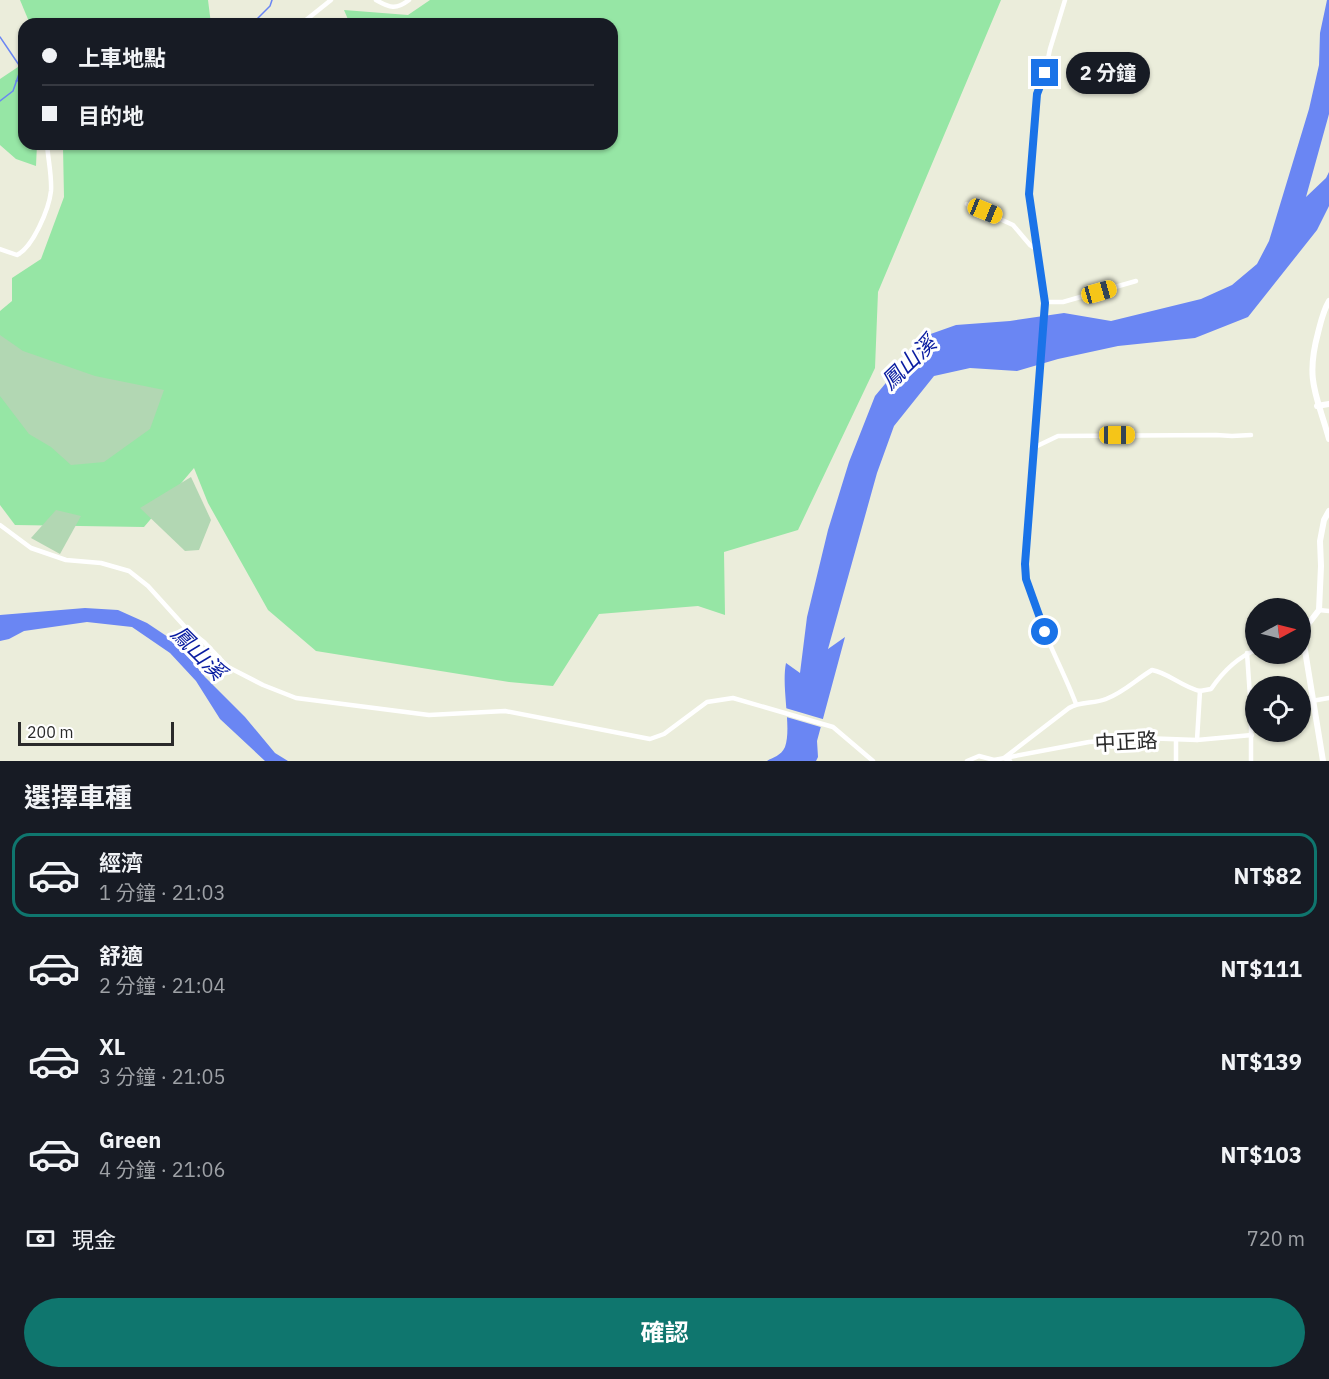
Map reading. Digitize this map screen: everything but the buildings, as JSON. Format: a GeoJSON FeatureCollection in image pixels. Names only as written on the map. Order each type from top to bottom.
{"type":"FeatureCollection","features":[{"type":"Feature","properties":{"kind":"street"},"geometry":{"type":"LineString","coordinates":[[308,18],[331,0]]}},
{"type":"Feature","properties":{"kind":"street"},"geometry":{"type":"LineString","coordinates":[[376,0],[392,7],[400,7],[410,0]]}},
{"type":"Feature","properties":{"kind":"street"},"geometry":{"type":"LineString","coordinates":[[1065,0],[1037,94],[1029,194],[1045,303],[1025,564],[1026,579],[1045,632],[1076,704]]}},
{"type":"Feature","properties":{"kind":"street"},"geometry":{"type":"LineString","coordinates":[[0,249],[17,255],[30,244],[35,236],[50,194],[47,150]]}},
{"type":"Feature","properties":{"kind":"street"},"geometry":{"type":"LineString","coordinates":[[967,204],[1013,225],[1030,245],[1038,249]]}},
{"type":"Feature","properties":{"kind":"street"},"geometry":{"type":"LineString","coordinates":[[1045,303],[1063,302],[1136,281]]}},
{"type":"Feature","properties":{"kind":"street"},"geometry":{"type":"LineString","coordinates":[[1329,301],[1324,311],[1312,359],[1311,376],[1317,406],[1329,439]]}},
{"type":"Feature","properties":{"kind":"street"},"geometry":{"type":"LineString","coordinates":[[1317,406],[1329,404]]}},
{"type":"Feature","properties":{"kind":"street"},"geometry":{"type":"LineString","coordinates":[[1035,447],[1058,436],[1251,435]]}},
{"type":"Feature","properties":{"kind":"street"},"geometry":{"type":"LineString","coordinates":[[1311,620],[1319,610],[1322,566],[1320,541],[1324,520],[1329,511]]}},
{"type":"Feature","properties":{"kind":"street"},"geometry":{"type":"LineString","coordinates":[[0,525],[31,548],[66,560],[101,563],[129,571],[148,586],[186,628],[228,667],[263,686],[296,698],[429,714],[505,711],[645,739],[664,734],[708,702],[733,698],[833,727],[873,761]]}},
{"type":"Feature","properties":{"kind":"street"},"geometry":{"type":"LineString","coordinates":[[1319,610],[1329,610]]}},
{"type":"Feature","properties":{"kind":"street"},"geometry":{"type":"LineString","coordinates":[[1010,761],[1004,758],[1076,704],[1088,704],[1109,698],[1152,670],[1159,671],[1191,689],[1200,691],[1212,689],[1217,681],[1245,655]]}},
{"type":"Feature","properties":{"kind":"street"},"geometry":{"type":"LineString","coordinates":[[1306,664],[1323,761]]}},
{"type":"Feature","properties":{"kind":"street"},"geometry":{"type":"LineString","coordinates":[[1197,740],[1200,691]]}},
{"type":"Feature","properties":{"kind":"street"},"geometry":{"type":"LineString","coordinates":[[1312,701],[1329,698]]}},
{"type":"Feature","properties":{"kind":"street","name":"中正路"},"geometry":{"type":"LineString","coordinates":[[967,761],[979,756],[994,760],[1089,742],[1142,738],[1197,740],[1245,736]]}},
{"type":"Feature","properties":{"kind":"street"},"geometry":{"type":"LineString","coordinates":[[1176,740],[1176,761]]}},
{"type":"Feature","properties":{"kind":"street"},"geometry":{"type":"LineString","coordinates":[[1251,761],[1252,742]]}},
{"type":"Feature","properties":{"kind":"green space"},"geometry":{"type":"Polygon","coordinates":[[[20,0],[208,0],[210,18],[28,18],[20,0]]]}},
{"type":"Feature","properties":{"kind":"green space"},"geometry":{"type":"Polygon","coordinates":[[[430,0],[1001,0],[878,292],[875,368],[798,530],[724,552],[725,615],[698,606],[599,614],[553,686],[509,682],[316,651],[268,610],[208,503],[194,468],[144,527],[15,525],[0,505],[0,311],[12,301],[12,278],[41,259],[64,197],[63,150],[618,150],[618,18],[347,18],[344,10],[408,15],[430,0]]]}},
{"type":"Feature","properties":{"kind":"green space"},"geometry":{"type":"Polygon","coordinates":[[[18,67],[18,150],[37,150],[36,166],[16,159],[0,145],[0,79],[18,67]]]}},
{"type":"Feature","properties":{"kind":"green space"},"geometry":{"type":"Polygon","coordinates":[[[0,335],[23,351],[95,376],[164,390],[150,429],[104,462],[71,465],[51,447],[29,434],[0,396],[0,335]]]}},
{"type":"Feature","properties":{"kind":"green space"},"geometry":{"type":"Polygon","coordinates":[[[191,477],[211,520],[199,550],[185,551],[140,508],[191,477]]]}},
{"type":"Feature","properties":{"kind":"green space"},"geometry":{"type":"Polygon","coordinates":[[[56,510],[81,516],[60,554],[31,538],[56,510]]]}},
{"type":"Feature","properties":{"kind":"water","name":"鳳山溪"},"geometry":{"type":"Polygon","coordinates":[[[1327,0],[1329,0],[1329,114],[1306,197],[1326,178],[1329,172],[1329,206],[1317,230],[1248,317],[1195,338],[1118,346],[1017,371],[970,368],[934,376],[894,426],[877,473],[828,649],[845,637],[817,741],[818,757],[816,761],[767,761],[779,754],[785,747],[787,739],[786,663],[800,673],[807,617],[828,530],[849,462],[875,396],[925,336],[956,325],[1010,321],[1064,313],[1111,321],[1201,299],[1232,285],[1257,264],[1269,241],[1309,109],[1319,65],[1320,33],[1327,0]]]}},
{"type":"Feature","properties":{"kind":"water","name":"鳳山溪"},"geometry":{"type":"Polygon","coordinates":[[[85,608],[118,610],[147,623],[177,643],[275,753],[288,761],[265,761],[220,719],[196,681],[170,653],[132,627],[87,622],[24,631],[0,641],[0,615],[85,608]]]}},
{"type":"Feature","properties":{"kind":"pier"},"geometry":{"type":"Polygon","coordinates":[[[782,707],[826,720],[824,728],[783,716],[782,707]]]}},
{"type":"Feature","properties":{"kind":"waterway"},"geometry":{"type":"LineString","coordinates":[[258,18],[270,6],[272,0]]}},
{"type":"Feature","properties":{"kind":"waterway"},"geometry":{"type":"LineString","coordinates":[[0,37],[18,64]]}},
{"type":"Feature","properties":{"kind":"waterway"},"geometry":{"type":"LineString","coordinates":[[0,101],[13,91],[18,77]]}},
{"type":"Feature","properties":{"kind":"route"},"geometry":{"type":"LineString","coordinates":[[1045,73],[1037,94],[1029,194],[1045,303],[1025,564],[1026,579],[1045,632]]}}]}
